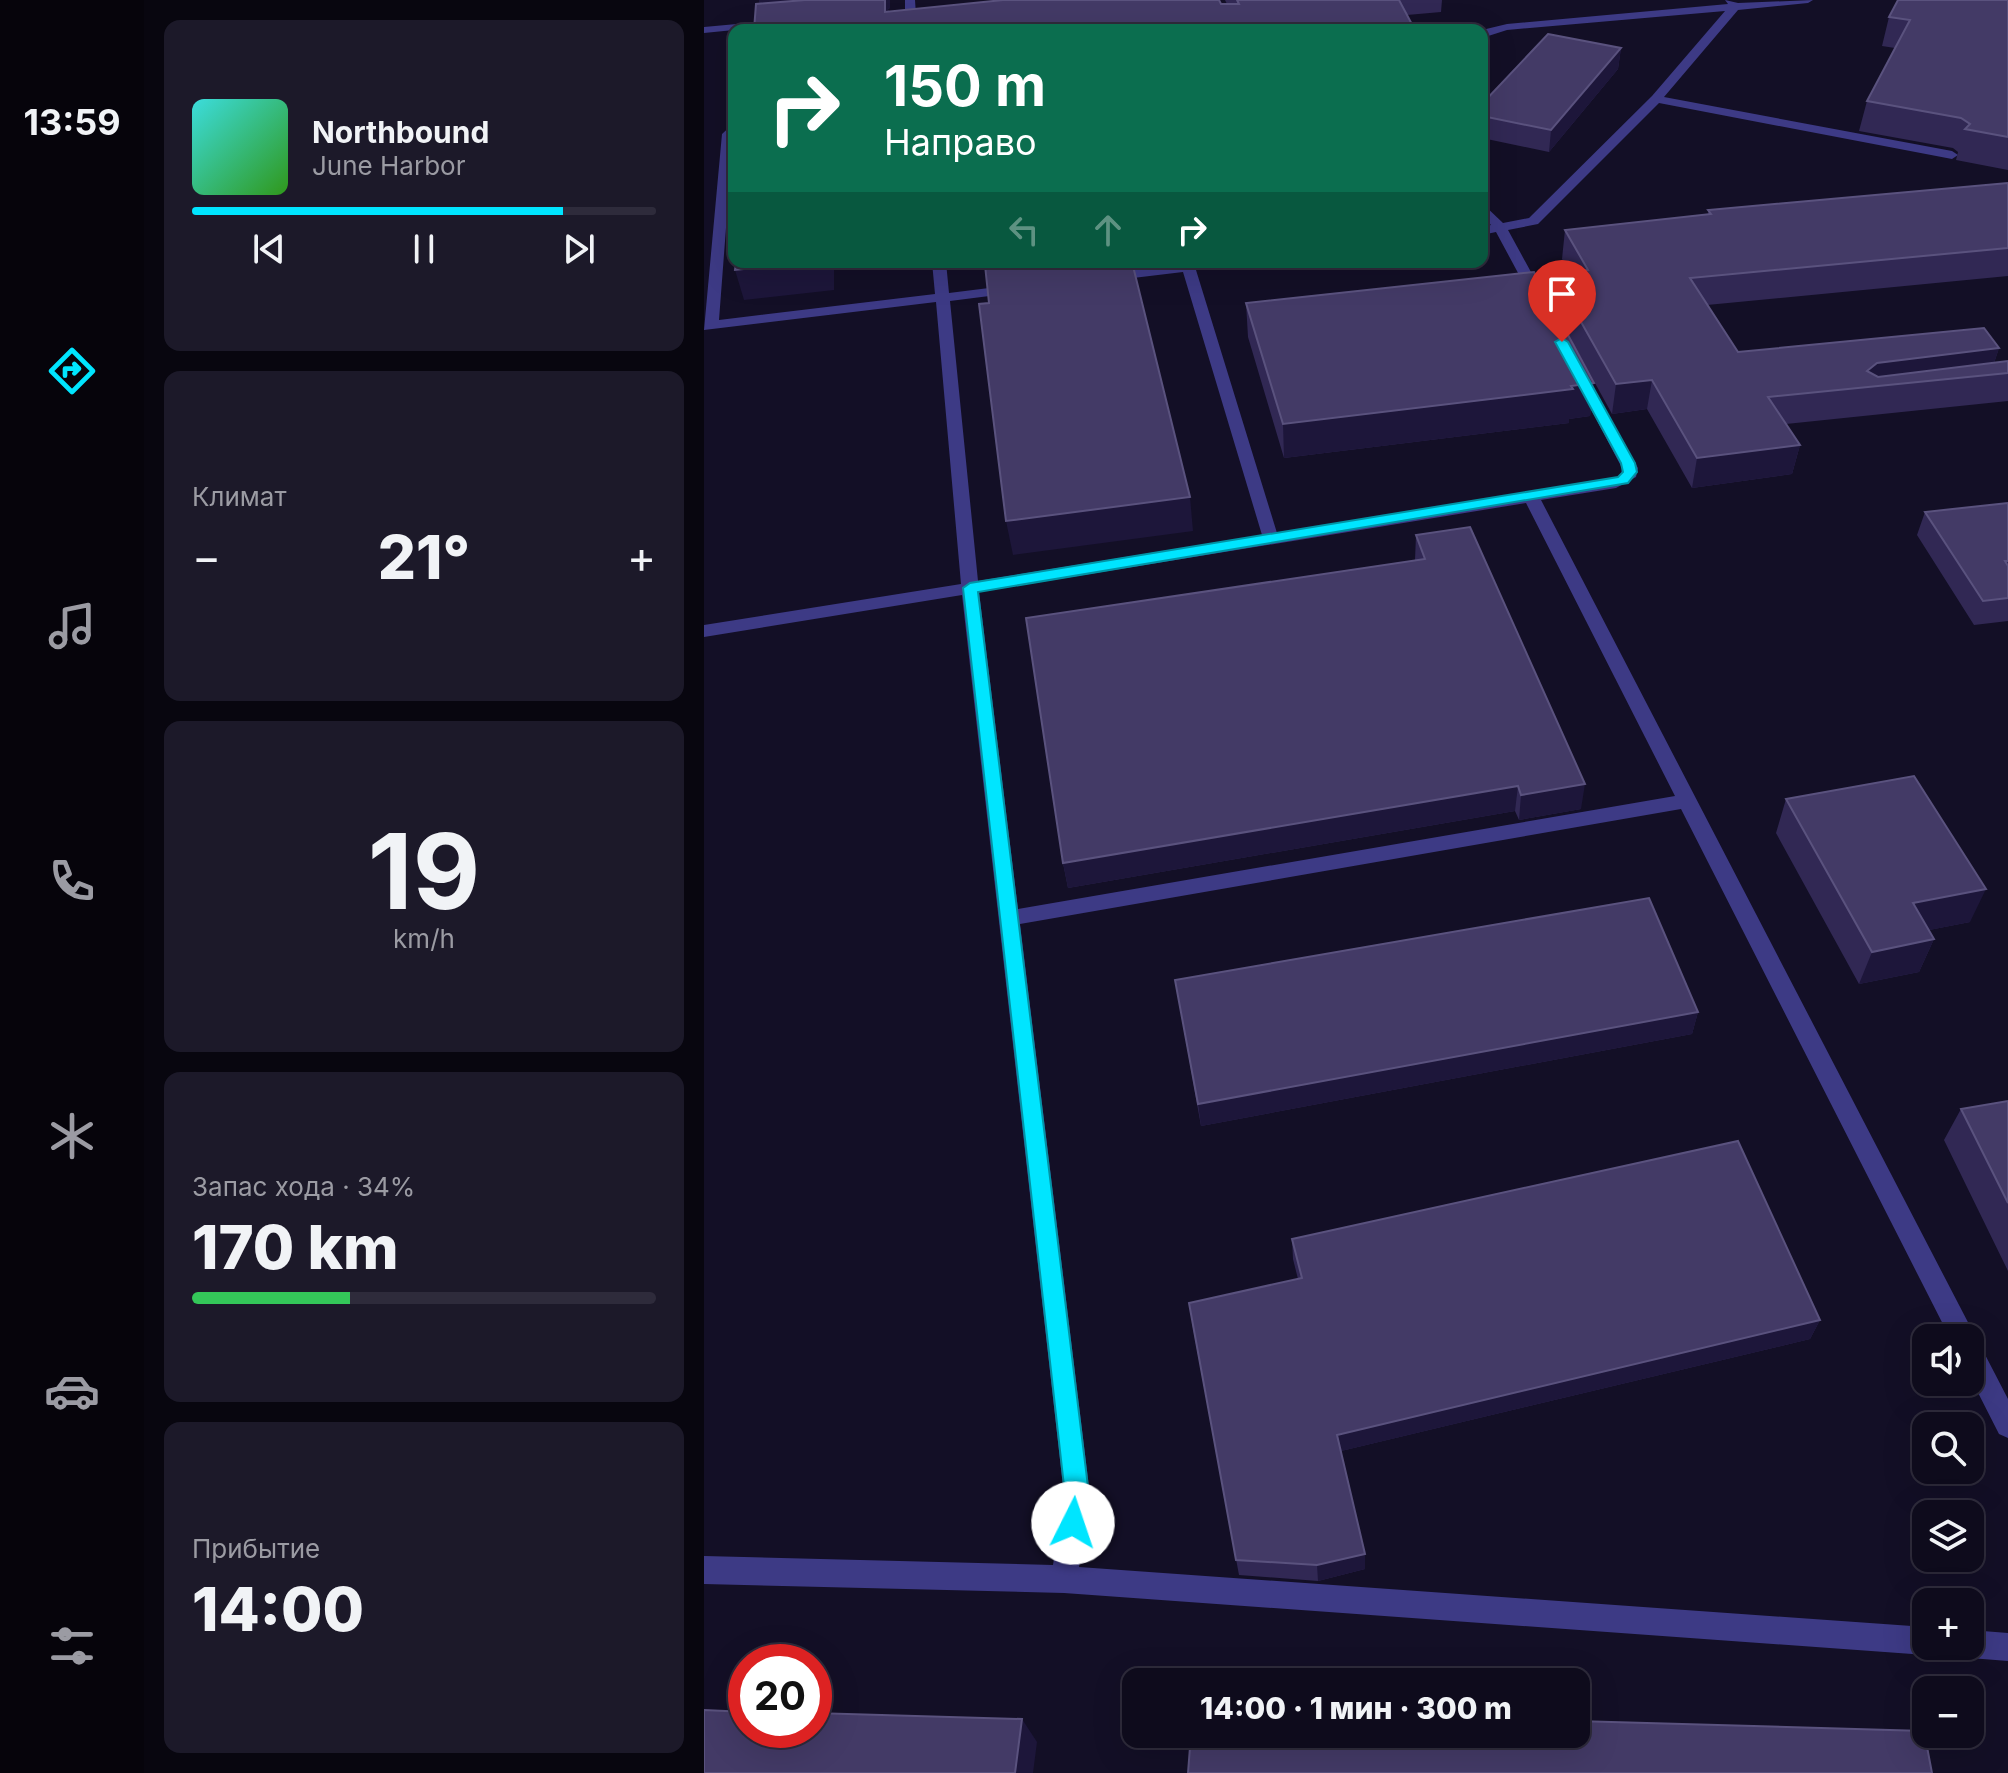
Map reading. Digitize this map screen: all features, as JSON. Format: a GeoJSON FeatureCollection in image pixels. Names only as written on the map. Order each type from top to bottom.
{"type":"FeatureCollection","features":[{"type":"Feature","properties":{"kind":"lane"},"geometry":{"type":"LineString","coordinates":[[910,0],[910,24]]}},
{"type":"Feature","properties":{"kind":"lane"},"geometry":{"type":"LineString","coordinates":[[1488,31],[1732,3],[1808,0]]}},
{"type":"Feature","properties":{"kind":"lane"},"geometry":{"type":"LineString","coordinates":[[1488,230],[1533,221],[1656,99],[1732,3]]}},
{"type":"Feature","properties":{"kind":"lane"},"geometry":{"type":"LineString","coordinates":[[893,14],[908,13]]}},
{"type":"Feature","properties":{"kind":"lane"},"geometry":{"type":"LineString","coordinates":[[774,24],[798,22]]}},
{"type":"Feature","properties":{"kind":"lane"},"geometry":{"type":"LineString","coordinates":[[704,30],[728,28]]}},
{"type":"Feature","properties":{"kind":"lane"},"geometry":{"type":"LineString","coordinates":[[1656,99],[1952,155]]}},
{"type":"Feature","properties":{"kind":"lane"},"geometry":{"type":"LineString","coordinates":[[728,134],[708,325],[1034,286]]}},
{"type":"Feature","properties":{"kind":"lane"},"geometry":{"type":"LineString","coordinates":[[1488,214],[1501,229],[1547,313]]}},
{"type":"Feature","properties":{"kind":"lane"},"geometry":{"type":"LineString","coordinates":[[940,268],[970,588],[1077,1495],[1064,1579]]}},
{"type":"Feature","properties":{"kind":"lane"},"geometry":{"type":"LineString","coordinates":[[1096,278],[1180,268]]}},
{"type":"Feature","properties":{"kind":"lane"},"geometry":{"type":"LineString","coordinates":[[1188,268],[1271,539]]}},
{"type":"Feature","properties":{"kind":"lane"},"geometry":{"type":"LineString","coordinates":[[704,631],[1616,483],[1630,472],[1628,463],[1569,356]]}},
{"type":"Feature","properties":{"kind":"lane"},"geometry":{"type":"LineString","coordinates":[[1531,497],[1956,1324]]}},
{"type":"Feature","properties":{"kind":"lane"},"geometry":{"type":"LineString","coordinates":[[1009,918],[1687,801]]}},
{"type":"Feature","properties":{"kind":"lane"},"geometry":{"type":"LineString","coordinates":[[1984,1378],[2008,1425]]}},
{"type":"Feature","properties":{"kind":"lane"},"geometry":{"type":"LineString","coordinates":[[704,1570],[1064,1579],[1912,1640]]}},
{"type":"Feature","properties":{"kind":"lane"},"geometry":{"type":"LineString","coordinates":[[1984,1645],[2008,1647]]}},
{"type":"Feature","properties":{"kind":"building"},"geometry":{"type":"Polygon","coordinates":[[[805,0],[885,0],[885,12],[1003,0],[1219,0],[1221,4],[1239,4],[1237,0],[1399,0],[1412,24],[754,24],[756,4],[805,0]]]}},
{"type":"Feature","properties":{"kind":"building"},"geometry":{"type":"Polygon","coordinates":[[[1898,0],[2008,0],[2008,137],[1965,129],[1970,124],[1961,118],[1867,101],[1910,20],[1889,17],[1898,0]]]}},
{"type":"Feature","properties":{"kind":"building"},"geometry":{"type":"Polygon","coordinates":[[[1548,34],[1621,48],[1551,130],[1488,117],[1488,98],[1548,34]]]}},
{"type":"Feature","properties":{"kind":"building"},"geometry":{"type":"Polygon","coordinates":[[[2008,183],[2008,248],[1690,278],[1738,352],[1984,328],[1999,348],[1877,363],[1867,371],[1878,377],[2008,361],[2008,373],[1768,397],[1800,445],[1697,458],[1652,380],[1616,384],[1554,274],[1588,270],[1565,230],[1711,214],[1708,210],[2008,183]]]}},
{"type":"Feature","properties":{"kind":"building"},"geometry":{"type":"Polygon","coordinates":[[[985,268],[1133,268],[1190,497],[1006,521],[979,304],[989,303],[985,268]]]}},
{"type":"Feature","properties":{"kind":"building"},"geometry":{"type":"Polygon","coordinates":[[[1534,272],[1594,383],[1571,386],[1573,389],[1283,424],[1246,303],[1534,272]]]}},
{"type":"Feature","properties":{"kind":"building"},"geometry":{"type":"Polygon","coordinates":[[[2008,503],[2008,561],[2005,561],[2008,566],[2008,598],[1983,601],[1925,512],[2008,503]]]}},
{"type":"Feature","properties":{"kind":"building"},"geometry":{"type":"Polygon","coordinates":[[[1470,527],[1585,784],[1521,795],[1518,786],[1063,863],[1026,618],[1425,559],[1416,535],[1470,527]]]}},
{"type":"Feature","properties":{"kind":"building"},"geometry":{"type":"Polygon","coordinates":[[[1914,776],[1986,889],[1913,903],[1934,939],[1872,952],[1786,799],[1914,776]]]}},
{"type":"Feature","properties":{"kind":"building"},"geometry":{"type":"Polygon","coordinates":[[[1649,898],[1698,1012],[1198,1104],[1175,980],[1649,898]]]}},
{"type":"Feature","properties":{"kind":"building"},"geometry":{"type":"Polygon","coordinates":[[[2008,1101],[2008,1203],[1961,1109],[2008,1101]]]}},
{"type":"Feature","properties":{"kind":"building"},"geometry":{"type":"Polygon","coordinates":[[[1738,1141],[1820,1320],[1337,1435],[1365,1554],[1317,1565],[1236,1560],[1189,1303],[1302,1278],[1292,1239],[1738,1141]]]}},
{"type":"Feature","properties":{"kind":"building"},"geometry":{"type":"Polygon","coordinates":[[[704,1710],[728,1711],[728,1748],[832,1748],[832,1714],[1022,1719],[1015,1773],[704,1773],[704,1710]]]}},
{"type":"Feature","properties":{"kind":"building"},"geometry":{"type":"Polygon","coordinates":[[[1590,1721],[1912,1731],[1912,1748],[1927,1748],[1932,1773],[1188,1773],[1190,1748],[1590,1748],[1590,1721]]]}},
{"type":"Feature","properties":{"kind":"route"},"geometry":{"type":"LineString","coordinates":[[1073,1523],[1077,1495],[970,588],[1616,483],[1628,477],[1630,468],[1562,342]]}}]}
